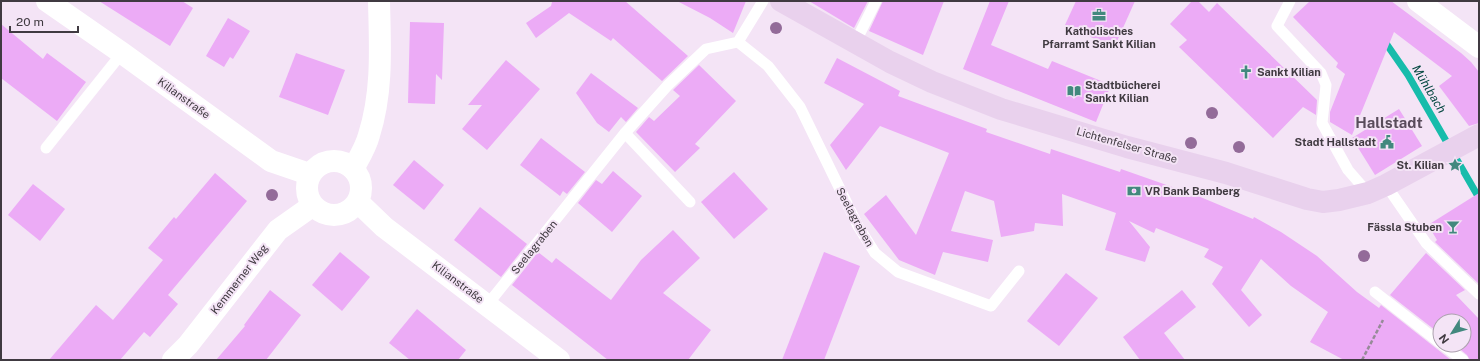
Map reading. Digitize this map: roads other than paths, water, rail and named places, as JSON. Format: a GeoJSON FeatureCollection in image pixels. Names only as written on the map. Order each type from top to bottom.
{"type":"FeatureCollection","features":[{"type":"Feature","properties":{"kind":"street","name":"Kilianstraße"},"geometry":{"type":"LineString","coordinates":[[47,1],[122,53],[271,161],[310,174]]}},
{"type":"Feature","properties":{"kind":"street"},"geometry":{"type":"LineString","coordinates":[[353,169],[369,136],[377,106],[380,76],[379,1]]}},
{"type":"Feature","properties":{"kind":"street","name":"Lichtenfelser Straße"},"geometry":{"type":"LineString","coordinates":[[781,1],[856,43],[932,82],[1001,109],[1127,147],[1226,173],[1299,197],[1323,202],[1339,200],[1377,189],[1471,140]]}},
{"type":"Feature","properties":{"kind":"street"},"geometry":{"type":"LineString","coordinates":[[1418,1],[1479,47]]}},
{"type":"Feature","properties":{"kind":"street"},"geometry":{"type":"LineString","coordinates":[[330,161],[346,164],[353,169],[361,184],[361,193],[358,202],[345,214],[336,216],[327,215],[312,206],[306,190],[310,174],[322,163],[330,161]]}},
{"type":"Feature","properties":{"kind":"street","name":"Kilianstraße"},"geometry":{"type":"LineString","coordinates":[[358,202],[384,227],[488,304],[559,360]]}},
{"type":"Feature","properties":{"kind":"street","name":"Kemmerner Weg"},"geometry":{"type":"LineString","coordinates":[[173,360],[188,345],[278,230],[312,206]]}},
{"type":"Feature","properties":{"kind":"lane"},"geometry":{"type":"LineString","coordinates":[[738,42],[763,1]]}},
{"type":"Feature","properties":{"kind":"lane"},"geometry":{"type":"LineString","coordinates":[[856,43],[876,1]]}},
{"type":"Feature","properties":{"kind":"lane"},"geometry":{"type":"LineString","coordinates":[[1290,1],[1277,26],[1321,73],[1326,85],[1322,123],[1348,170],[1377,189],[1426,243],[1479,294]]}},
{"type":"Feature","properties":{"kind":"lane","name":"Seelagraben"},"geometry":{"type":"LineString","coordinates":[[488,304],[626,133],[668,85],[706,49],[738,42],[768,66],[800,107],[858,226],[876,253],[898,272],[991,306],[1019,271]]}},
{"type":"Feature","properties":{"kind":"lane"},"geometry":{"type":"LineString","coordinates":[[46,148],[122,53]]}},
{"type":"Feature","properties":{"kind":"lane"},"geometry":{"type":"LineString","coordinates":[[626,133],[690,202]]}},
{"type":"Feature","properties":{"kind":"lane"},"geometry":{"type":"LineString","coordinates":[[1375,292],[1432,336]]}},
{"type":"Feature","properties":{"kind":"lane"},"geometry":{"type":"LineString","coordinates":[[1454,353],[1463,360]]}},
{"type":"Feature","properties":{"kind":"waterway","name":"Mühlbach"},"geometry":{"type":"LineString","coordinates":[[1383,39],[1408,75],[1479,198]]}},
{"type":"Feature","properties":{"kind":"place","name":"Katholisches Pfarramt Sankt Kilian"},"geometry":{"type":"Point","coordinates":[1099,15]}},
{"type":"Feature","properties":{"kind":"place","name":"Sankt Kilian"},"geometry":{"type":"Point","coordinates":[1246,72]}},
{"type":"Feature","properties":{"kind":"place","name":"Stadtbücherei Sankt Kilian"},"geometry":{"type":"Point","coordinates":[1074,91]}},
{"type":"Feature","properties":{"kind":"place","name":"Stadt Hallstadt"},"geometry":{"type":"Point","coordinates":[1387,142]}},
{"type":"Feature","properties":{"kind":"place","name":"St. Kilian"},"geometry":{"type":"Point","coordinates":[1455,165]}},
{"type":"Feature","properties":{"kind":"place","name":"VR Bank Bamberg"},"geometry":{"type":"Point","coordinates":[1134,191]}},
{"type":"Feature","properties":{"kind":"place","name":"Fässla Stuben"},"geometry":{"type":"Point","coordinates":[1453,227]}},
{"type":"Feature","properties":{"kind":"district","name":"Hallstadt"},"geometry":{"type":"Point","coordinates":[1389,122]}}]}
